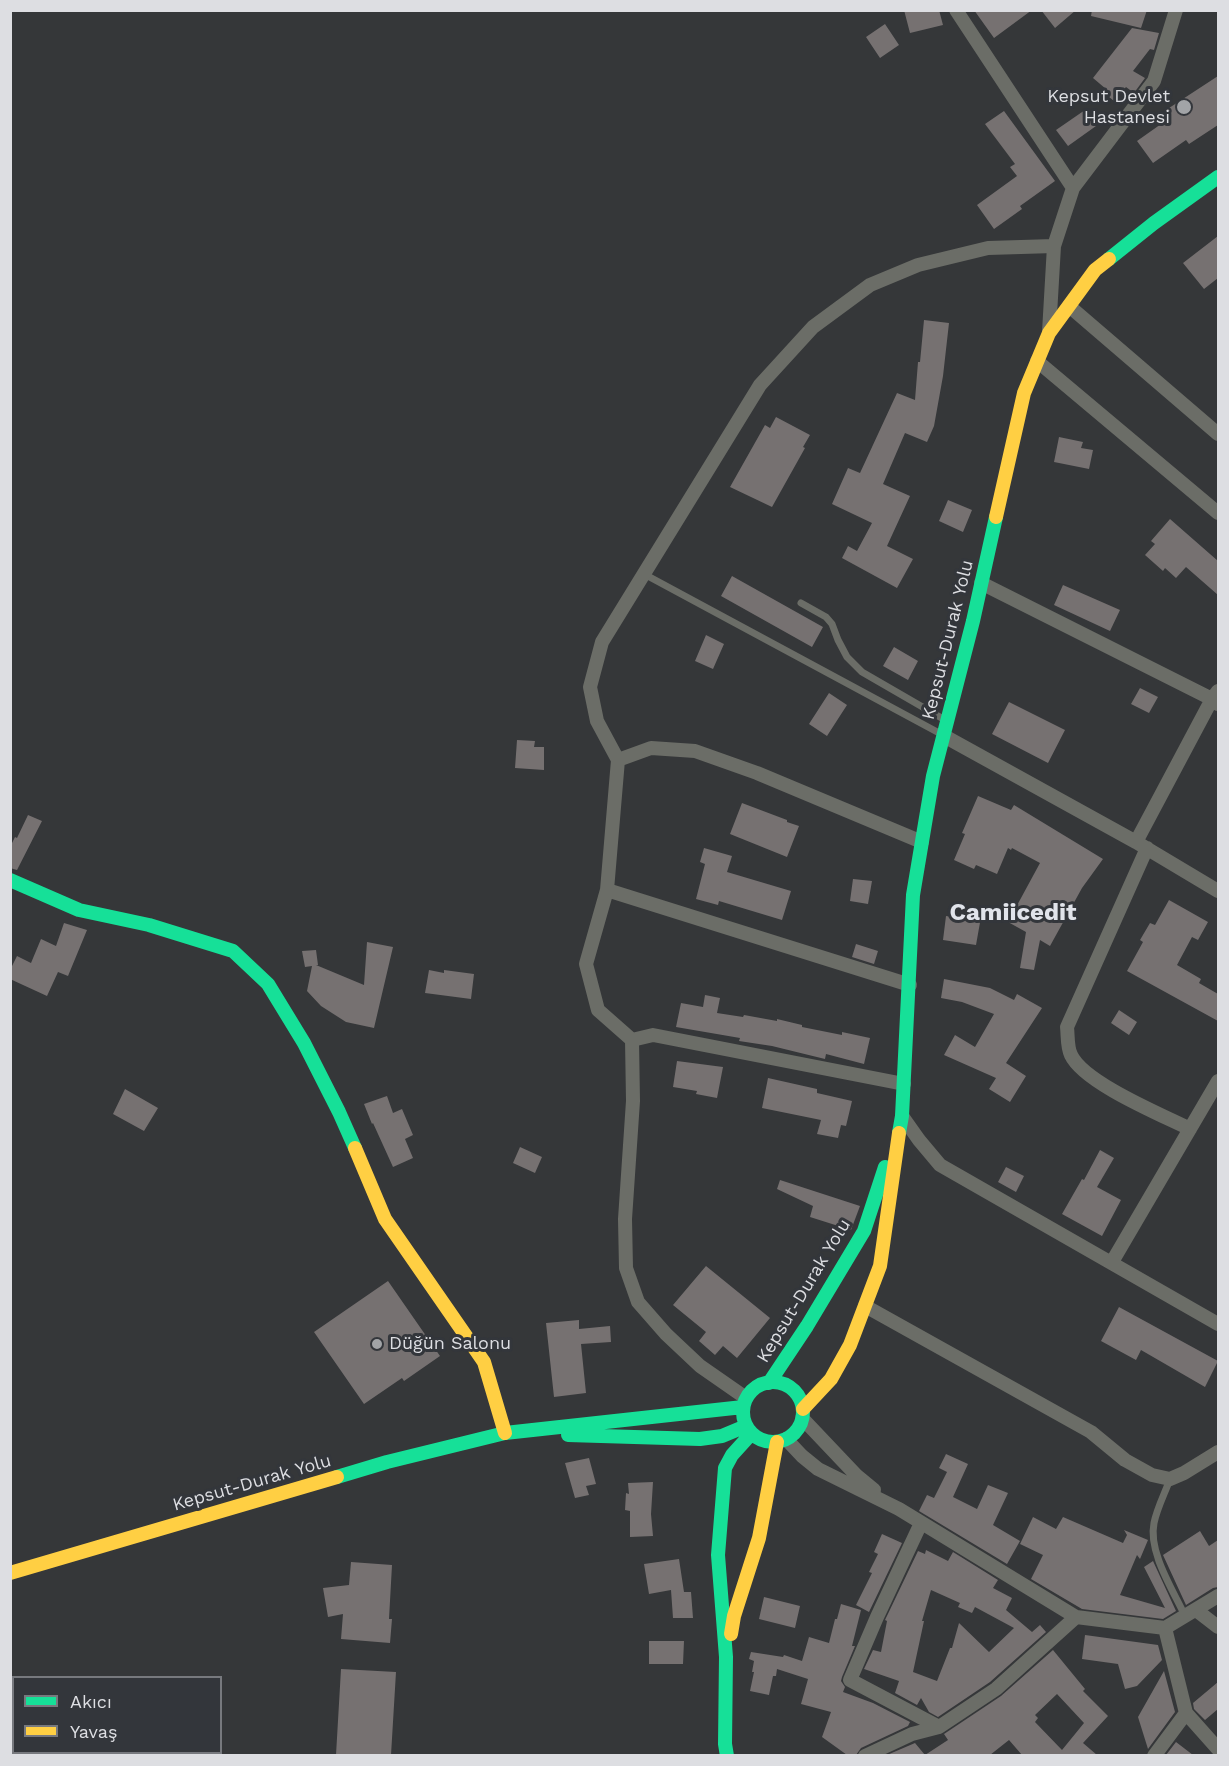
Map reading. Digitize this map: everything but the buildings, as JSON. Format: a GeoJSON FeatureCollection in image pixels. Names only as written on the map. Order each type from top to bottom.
{"type":"FeatureCollection","features":[{"type":"Feature","properties":{"kind":"main road","name":"Kepsut-Durak Yolu"},"geometry":{"type":"LineString","coordinates":[[802,1414],[831,1379],[850,1345],[880,1266],[902,1116],[914,895],[922,842],[933,776],[981,583],[1024,393],[1049,333],[1095,270],[1218,177]]}},
{"type":"Feature","properties":{"kind":"main road","name":"Kepsut-Durak Yolu"},"geometry":{"type":"LineString","coordinates":[[1155,223],[1218,184]]}},
{"type":"Feature","properties":{"kind":"main road"},"geometry":{"type":"LineString","coordinates":[[10,880],[80,909],[149,926],[233,951],[268,984],[304,1043],[339,1112],[385,1219],[484,1362],[505,1433]]}},
{"type":"Feature","properties":{"kind":"main road","name":"Kepsut-Durak Yolu"},"geometry":{"type":"LineString","coordinates":[[769,1383],[807,1326],[864,1231],[902,1116]]}},
{"type":"Feature","properties":{"kind":"main road"},"geometry":{"type":"LineString","coordinates":[[769,1383],[787,1386],[800,1400],[802,1414],[799,1427],[793,1434],[781,1441],[768,1442],[759,1439],[749,1430],[743,1417],[744,1403],[752,1391],[760,1385],[769,1383]]}},
{"type":"Feature","properties":{"kind":"main road","name":"Kepsut-Durak Yolu"},"geometry":{"type":"LineString","coordinates":[[10,1573],[387,1462],[505,1433],[744,1403]]}},
{"type":"Feature","properties":{"kind":"main road","name":"Kepsut-Durak Yolu"},"geometry":{"type":"LineString","coordinates":[[505,1433],[700,1439],[749,1430]]}},
{"type":"Feature","properties":{"kind":"main road"},"geometry":{"type":"LineString","coordinates":[[728,1755],[725,1744],[726,1657],[718,1555],[725,1468],[749,1430]]}},
{"type":"Feature","properties":{"kind":"main road"},"geometry":{"type":"LineString","coordinates":[[726,1657],[734,1616],[759,1538],[781,1441]]}},
{"type":"Feature","properties":{"kind":"street"},"geometry":{"type":"LineString","coordinates":[[956,10],[1073,188]]}},
{"type":"Feature","properties":{"kind":"street"},"geometry":{"type":"LineString","coordinates":[[1049,333],[1054,246],[1073,188],[1154,81],[1176,10]]}},
{"type":"Feature","properties":{"kind":"street"},"geometry":{"type":"LineString","coordinates":[[744,1403],[666,1334],[638,1302],[626,1268],[625,1219],[633,1101],[632,1040],[598,1010],[586,964],[608,890],[618,760],[597,721],[590,687],[602,642],[760,384],[813,327],[870,285],[918,265],[988,248],[1054,246]]}},
{"type":"Feature","properties":{"kind":"street"},"geometry":{"type":"LineString","coordinates":[[1069,306],[1218,434]]}},
{"type":"Feature","properties":{"kind":"street"},"geometry":{"type":"LineString","coordinates":[[1037,361],[1218,513]]}},
{"type":"Feature","properties":{"kind":"street"},"geometry":{"type":"LineString","coordinates":[[981,583],[1216,698],[1141,845],[1067,1026],[1070,1054],[1084,1071],[1116,1092],[1190,1129]]}},
{"type":"Feature","properties":{"kind":"street"},"geometry":{"type":"LineString","coordinates":[[944,736],[1141,845],[1218,891]]}},
{"type":"Feature","properties":{"kind":"street"},"geometry":{"type":"LineString","coordinates":[[618,760],[651,748],[695,751],[757,773],[922,842]]}},
{"type":"Feature","properties":{"kind":"street"},"geometry":{"type":"LineString","coordinates":[[608,890],[910,985]]}},
{"type":"Feature","properties":{"kind":"street"},"geometry":{"type":"LineString","coordinates":[[632,1040],[653,1035],[904,1084]]}},
{"type":"Feature","properties":{"kind":"street"},"geometry":{"type":"LineString","coordinates":[[1112,1262],[1218,1081]]}},
{"type":"Feature","properties":{"kind":"street"},"geometry":{"type":"LineString","coordinates":[[902,1116],[940,1165],[1218,1324]]}},
{"type":"Feature","properties":{"kind":"street"},"geometry":{"type":"LineString","coordinates":[[865,1306],[1091,1432],[1125,1460],[1152,1475],[1170,1479],[1218,1452]]}},
{"type":"Feature","properties":{"kind":"street"},"geometry":{"type":"LineString","coordinates":[[802,1414],[857,1476],[899,1509],[1076,1617],[1165,1628],[1218,1596]]}},
{"type":"Feature","properties":{"kind":"street"},"geometry":{"type":"LineString","coordinates":[[781,1441],[818,1469],[899,1509]]}},
{"type":"Feature","properties":{"kind":"street"},"geometry":{"type":"LineString","coordinates":[[921,1523],[849,1680],[939,1727]]}},
{"type":"Feature","properties":{"kind":"street"},"geometry":{"type":"LineString","coordinates":[[1190,1613],[1218,1627]]}},
{"type":"Feature","properties":{"kind":"street"},"geometry":{"type":"LineString","coordinates":[[865,1755],[912,1734],[939,1727],[996,1689],[1076,1617]]}},
{"type":"Feature","properties":{"kind":"street"},"geometry":{"type":"LineString","coordinates":[[1165,1628],[1186,1713],[1218,1749]]}},
{"type":"Feature","properties":{"kind":"street"},"geometry":{"type":"LineString","coordinates":[[1154,1755],[1186,1713]]}},
{"type":"Feature","properties":{"kind":"lane"},"geometry":{"type":"LineString","coordinates":[[644,574],[944,736]]}},
{"type":"Feature","properties":{"kind":"lane"},"geometry":{"type":"LineString","coordinates":[[801,603],[826,617],[832,624],[847,657],[862,672],[947,721]]}},
{"type":"Feature","properties":{"kind":"lane"},"geometry":{"type":"LineString","coordinates":[[1170,1479],[1154,1522],[1153,1540],[1156,1553],[1190,1613]]}},
{"type":"Feature","properties":{"kind":"traffic: fast"},"geometry":{"type":"LineString","coordinates":[[1109,259],[1218,177]]}},
{"type":"Feature","properties":{"kind":"traffic: fast"},"geometry":{"type":"LineString","coordinates":[[899,1133],[902,1116],[913,895],[933,776],[973,621],[996,517]]}},
{"type":"Feature","properties":{"kind":"traffic: fast"},"geometry":{"type":"LineString","coordinates":[[10,880],[79,910],[149,925],[233,951],[268,984],[304,1043],[355,1148]]}},
{"type":"Feature","properties":{"kind":"traffic: fast"},"geometry":{"type":"LineString","coordinates":[[769,1383],[807,1326],[864,1231],[885,1167]]}},
{"type":"Feature","properties":{"kind":"traffic: fast"},"geometry":{"type":"LineString","coordinates":[[773,1382],[790,1387],[798,1395],[803,1412],[798,1429],[790,1437],[773,1442],[756,1437],[748,1429],[743,1412],[748,1395],[756,1387],[773,1382]]}},
{"type":"Feature","properties":{"kind":"traffic: fast"},"geometry":{"type":"LineString","coordinates":[[337,1477],[387,1462],[505,1433],[743,1407]]}},
{"type":"Feature","properties":{"kind":"traffic: fast"},"geometry":{"type":"LineString","coordinates":[[568,1435],[700,1439],[722,1436],[746,1426]]}},
{"type":"Feature","properties":{"kind":"traffic: fast"},"geometry":{"type":"LineString","coordinates":[[727,1756],[725,1744],[726,1657],[718,1555],[725,1468],[732,1455],[751,1434]]}},
{"type":"Feature","properties":{"kind":"traffic: slow"},"geometry":{"type":"LineString","coordinates":[[996,517],[1024,393],[1049,333],[1095,270],[1109,259]]}},
{"type":"Feature","properties":{"kind":"traffic: slow"},"geometry":{"type":"LineString","coordinates":[[803,1409],[831,1379],[850,1345],[880,1266],[899,1133]]}},
{"type":"Feature","properties":{"kind":"traffic: slow"},"geometry":{"type":"LineString","coordinates":[[355,1148],[385,1219],[484,1362],[505,1433]]}},
{"type":"Feature","properties":{"kind":"traffic: slow"},"geometry":{"type":"LineString","coordinates":[[731,1634],[734,1616],[759,1538],[777,1442]]}},
{"type":"Feature","properties":{"kind":"traffic: slow"},"geometry":{"type":"LineString","coordinates":[[10,1573],[337,1477]]}},
{"type":"Feature","properties":{"kind":"place","name":"Kepsut Devlet Hastanesi"},"geometry":{"type":"Point","coordinates":[1184,107]}},
{"type":"Feature","properties":{"kind":"place","name":"Düğün Salonu"},"geometry":{"type":"Point","coordinates":[377,1344]}},
{"type":"Feature","properties":{"kind":"district","name":"Camiicedit"},"geometry":{"type":"Point","coordinates":[1013,913]}}]}
